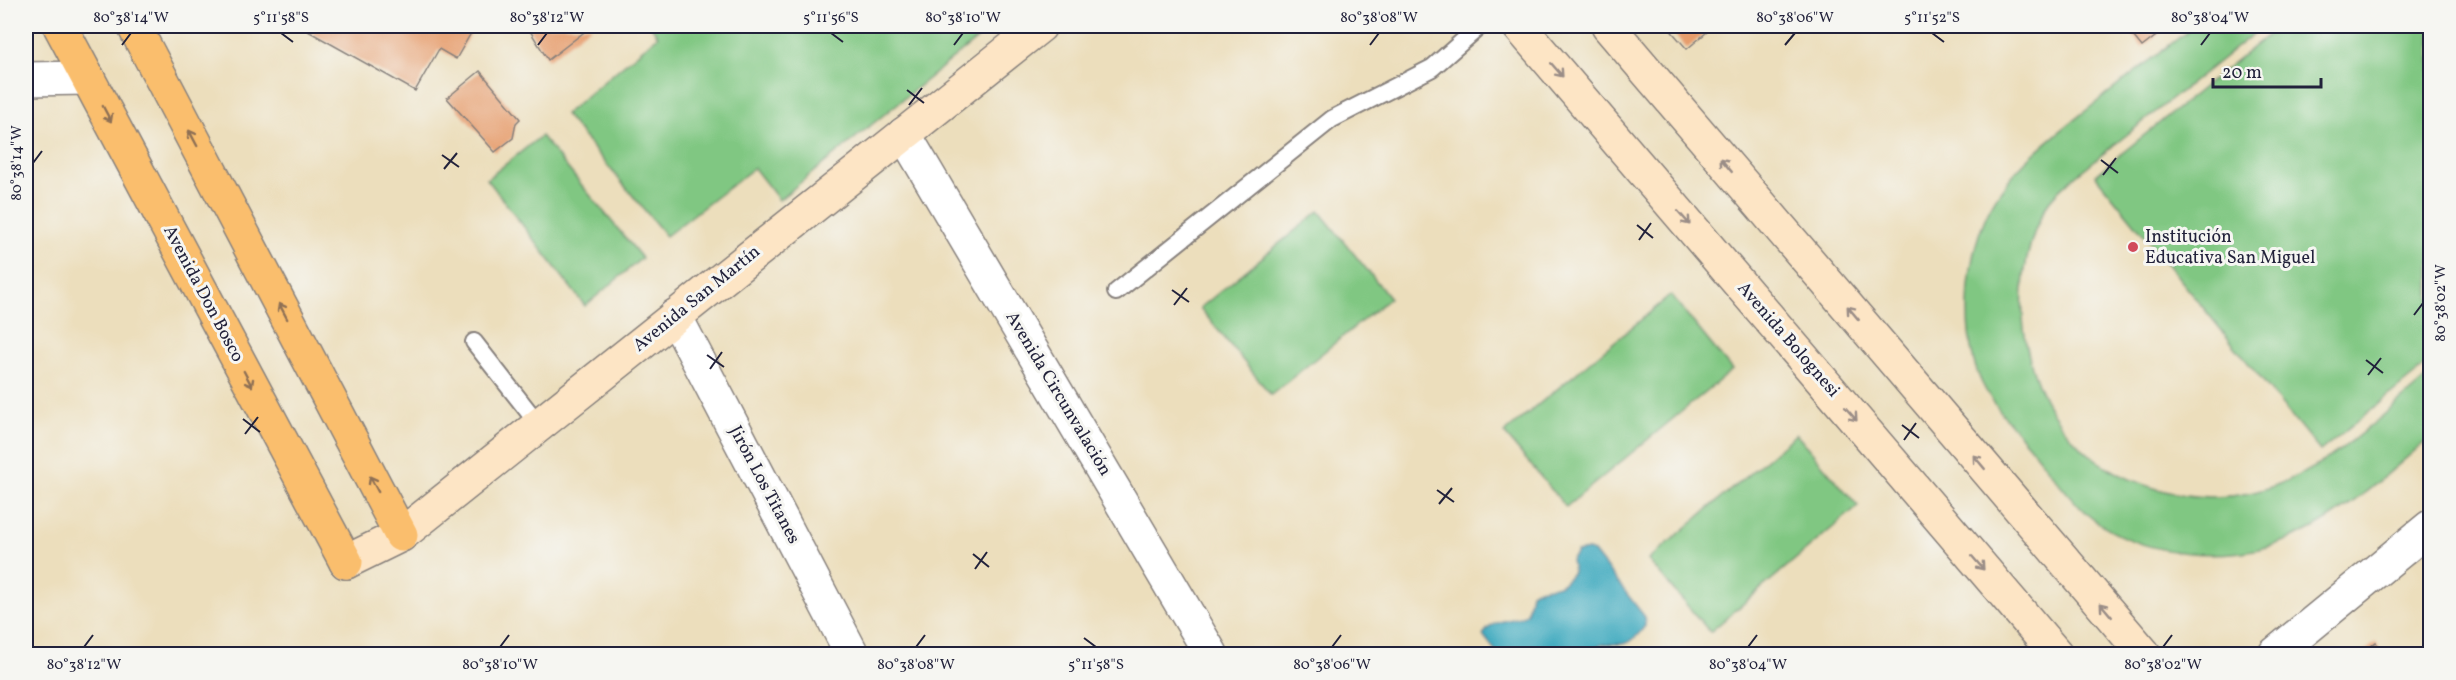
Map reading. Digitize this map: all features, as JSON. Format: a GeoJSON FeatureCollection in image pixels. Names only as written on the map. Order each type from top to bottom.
{"type":"FeatureCollection","features":[{"type":"Feature","properties":{"kind":"main road","name":"Avenida Don Bosco"},"geometry":{"type":"LineString","coordinates":[[60,26],[346,562]]}},
{"type":"Feature","properties":{"kind":"main road"},"geometry":{"type":"LineString","coordinates":[[134,26],[401,535]]}},
{"type":"Feature","properties":{"kind":"main road","name":"Avenida San Martín"},"geometry":{"type":"LineString","coordinates":[[346,562],[401,535],[1040,26]]}},
{"type":"Feature","properties":{"kind":"main road","name":"Avenida Bolognesi"},"geometry":{"type":"LineString","coordinates":[[1519,26],[2056,654]]}},
{"type":"Feature","properties":{"kind":"main road"},"geometry":{"type":"LineString","coordinates":[[1608,26],[2144,654]]}},
{"type":"Feature","properties":{"kind":"street"},"geometry":{"type":"LineString","coordinates":[[26,79],[88,78]]}},
{"type":"Feature","properties":{"kind":"street","name":"Avenida Circunvalación"},"geometry":{"type":"LineString","coordinates":[[904,134],[1211,654]]}},
{"type":"Feature","properties":{"kind":"street","name":"Jirón Los Titanes"},"geometry":{"type":"LineString","coordinates":[[675,316],[852,654]]}},
{"type":"Feature","properties":{"kind":"street"},"geometry":{"type":"LineString","coordinates":[[2275,654],[2430,527]]}},
{"type":"Feature","properties":{"kind":"lane"},"geometry":{"type":"LineString","coordinates":[[1116,292],[1332,118],[1432,68],[1480,26]]}},
{"type":"Feature","properties":{"kind":"lane"},"geometry":{"type":"LineString","coordinates":[[474,342],[538,425]]}},
{"type":"Feature","properties":{"kind":"green space"},"geometry":{"type":"Polygon","coordinates":[[[651,26],[993,26],[779,200],[754,168],[666,236],[565,114],[658,36],[651,26]]]}},
{"type":"Feature","properties":{"kind":"green space"},"geometry":{"type":"Polygon","coordinates":[[[2194,26],[2263,26],[2063,186],[2048,203],[2035,231],[2027,261],[2023,292],[2023,324],[2038,385],[2053,413],[2071,437],[2089,454],[2132,480],[2180,494],[2205,497],[2230,496],[2254,492],[2304,473],[2348,444],[2430,375],[2430,438],[2366,492],[2320,524],[2296,537],[2270,546],[2222,554],[2181,552],[2141,544],[2104,527],[2088,515],[2059,484],[1990,397],[1977,371],[1969,328],[1969,282],[1978,239],[1993,202],[2005,185],[2018,169],[2049,140],[2194,26]]]}},
{"type":"Feature","properties":{"kind":"green space"},"geometry":{"type":"Polygon","coordinates":[[[2279,26],[2430,26],[2430,362],[2320,451],[2095,175],[2279,26]]]}},
{"type":"Feature","properties":{"kind":"green space"},"geometry":{"type":"Polygon","coordinates":[[[541,136],[642,258],[585,306],[487,179],[541,136]]]}},
{"type":"Feature","properties":{"kind":"green space"},"geometry":{"type":"Polygon","coordinates":[[[1319,211],[1390,298],[1271,395],[1200,308],[1319,211]]]}},
{"type":"Feature","properties":{"kind":"green space"},"geometry":{"type":"Polygon","coordinates":[[[1671,295],[1732,370],[1566,507],[1504,433],[1671,295]]]}},
{"type":"Feature","properties":{"kind":"green space"},"geometry":{"type":"Polygon","coordinates":[[[1796,434],[1858,506],[1710,632],[1648,560],[1796,434]]]}},
{"type":"Feature","properties":{"kind":"water"},"geometry":{"type":"Polygon","coordinates":[[[1588,550],[1594,552],[1645,617],[1645,626],[1639,633],[1630,642],[1604,644],[1590,654],[1498,654],[1483,635],[1488,629],[1498,622],[1515,619],[1527,613],[1531,593],[1562,583],[1573,572],[1571,560],[1577,552],[1588,550]]]}},
{"type":"Feature","properties":{"kind":"building"},"geometry":{"type":"Polygon","coordinates":[[[299,26],[475,26],[456,59],[439,49],[415,91],[299,26]]]}},
{"type":"Feature","properties":{"kind":"building"},"geometry":{"type":"Polygon","coordinates":[[[527,26],[592,26],[548,60],[527,26]]]}},
{"type":"Feature","properties":{"kind":"building"},"geometry":{"type":"Polygon","coordinates":[[[1667,26],[1714,26],[1687,49],[1667,26]]]}},
{"type":"Feature","properties":{"kind":"building"},"geometry":{"type":"Polygon","coordinates":[[[2125,26],[2169,26],[2142,47],[2125,26]]]}},
{"type":"Feature","properties":{"kind":"building"},"geometry":{"type":"Polygon","coordinates":[[[480,71],[520,119],[516,123],[513,138],[495,152],[447,98],[480,71]]]}},
{"type":"Feature","properties":{"kind":"building"},"geometry":{"type":"Polygon","coordinates":[[[2376,642],[2381,654],[2361,654],[2376,642]]]}},
{"type":"Feature","properties":{"kind":"place","name":"Institución Educativa San Miguel"},"geometry":{"type":"Point","coordinates":[2133,247]}}]}
